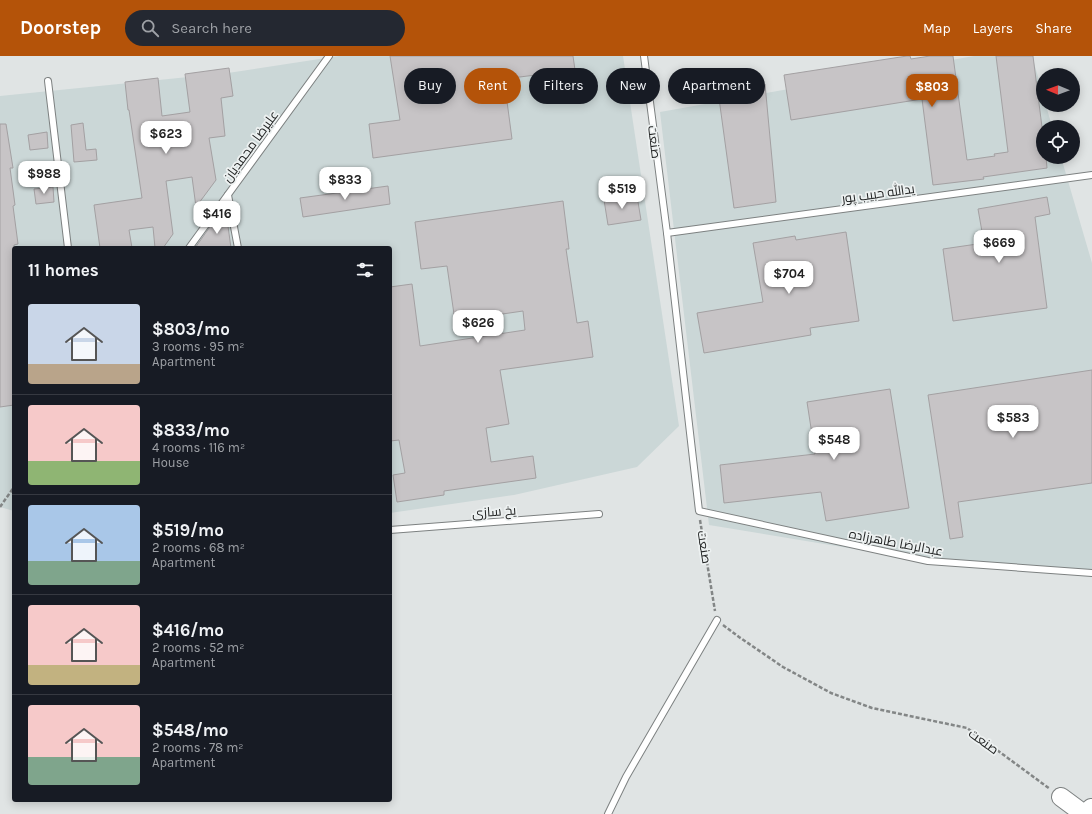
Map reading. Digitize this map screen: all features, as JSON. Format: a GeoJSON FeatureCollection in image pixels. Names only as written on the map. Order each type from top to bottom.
{"type":"FeatureCollection","features":[{"type":"Feature","properties":{"kind":"highway"},"geometry":{"type":"LineString","coordinates":[[1088,814],[1092,810]]}},
{"type":"Feature","properties":{"kind":"street"},"geometry":{"type":"LineString","coordinates":[[1061,797],[1084,814]]}},
{"type":"Feature","properties":{"kind":"lane","name":"علیرضا محمدیان"},"geometry":{"type":"LineString","coordinates":[[190,246],[329,56]]}},
{"type":"Feature","properties":{"kind":"lane","name":"صنعت"},"geometry":{"type":"LineString","coordinates":[[644,56],[668,233],[698,511]]}},
{"type":"Feature","properties":{"kind":"lane"},"geometry":{"type":"LineString","coordinates":[[48,81],[68,246]]}},
{"type":"Feature","properties":{"kind":"lane","name":"یدالله حبیب پور"},"geometry":{"type":"LineString","coordinates":[[668,233],[1092,175]]}},
{"type":"Feature","properties":{"kind":"lane"},"geometry":{"type":"LineString","coordinates":[[228,195],[238,246]]}},
{"type":"Feature","properties":{"kind":"lane","name":"عبدالرضا طاهرزاده"},"geometry":{"type":"LineString","coordinates":[[698,511],[928,561],[1092,573]]}},
{"type":"Feature","properties":{"kind":"lane","name":"یخ سازی"},"geometry":{"type":"LineString","coordinates":[[392,530],[599,514]]}},
{"type":"Feature","properties":{"kind":"lane"},"geometry":{"type":"LineString","coordinates":[[608,814],[626,777],[717,620]]}},
{"type":"Feature","properties":{"kind":"path"},"geometry":{"type":"LineString","coordinates":[[0,506],[12,490]]}},
{"type":"Feature","properties":{"kind":"path","name":"صنعت"},"geometry":{"type":"LineString","coordinates":[[698,511],[717,620],[783,667],[831,693],[872,708],[967,728],[1061,797]]}},
{"type":"Feature","properties":{"kind":"shaded area"},"geometry":{"type":"Polygon","coordinates":[[[339,56],[623,56],[625,68],[606,68],[606,104],[630,104],[679,426],[637,467],[514,495],[392,513],[392,246],[12,246],[12,510],[0,507],[0,96],[228,73],[339,56]]]}},
{"type":"Feature","properties":{"kind":"shaded area"},"geometry":{"type":"Polygon","coordinates":[[[974,56],[1032,56],[1036,70],[1036,112],[1048,112],[1050,120],[1036,120],[1036,164],[1063,164],[1092,263],[1092,573],[921,560],[709,525],[660,112],[705,104],[765,104],[765,93],[974,56]]]}},
{"type":"Feature","properties":{"kind":"building"},"geometry":{"type":"Polygon","coordinates":[[[390,56],[573,56],[575,68],[529,68],[529,76],[521,77],[521,68],[464,68],[464,104],[507,104],[512,139],[373,158],[369,124],[400,120],[390,56]]]}},
{"type":"Feature","properties":{"kind":"building"},"geometry":{"type":"Polygon","coordinates":[[[907,56],[910,56],[911,59],[930,56],[953,56],[967,160],[995,156],[994,154],[1008,152],[996,56],[1033,56],[1036,80],[1036,112],[1040,112],[1041,120],[1036,120],[1036,164],[1047,164],[1047,168],[983,177],[984,179],[933,185],[922,99],[791,120],[784,75],[907,56]]]}},
{"type":"Feature","properties":{"kind":"building"},"geometry":{"type":"Polygon","coordinates":[[[229,68],[233,96],[221,98],[225,136],[209,138],[216,180],[196,207],[192,177],[166,181],[173,234],[164,246],[155,246],[153,227],[129,230],[132,246],[100,246],[94,205],[142,198],[125,82],[158,78],[162,116],[190,112],[185,74],[229,68]]]}},
{"type":"Feature","properties":{"kind":"building"},"geometry":{"type":"Polygon","coordinates":[[[765,84],[776,202],[734,208],[720,104],[765,104],[765,84]]]}},
{"type":"Feature","properties":{"kind":"building"},"geometry":{"type":"Polygon","coordinates":[[[83,123],[86,150],[96,149],[97,160],[74,162],[71,125],[83,123]]]}},
{"type":"Feature","properties":{"kind":"building"},"geometry":{"type":"Polygon","coordinates":[[[0,124],[6,124],[13,168],[10,168],[18,244],[12,246],[12,405],[0,407],[0,124]]]}},
{"type":"Feature","properties":{"kind":"building"},"geometry":{"type":"Polygon","coordinates":[[[47,132],[48,148],[30,150],[28,135],[47,132]]]}},
{"type":"Feature","properties":{"kind":"building"},"geometry":{"type":"Polygon","coordinates":[[[388,186],[390,204],[303,217],[300,198],[388,186]]]}},
{"type":"Feature","properties":{"kind":"building"},"geometry":{"type":"Polygon","coordinates":[[[53,187],[54,202],[36,204],[34,189],[53,187]]]}},
{"type":"Feature","properties":{"kind":"building"},"geometry":{"type":"Polygon","coordinates":[[[637,196],[641,220],[608,225],[604,200],[637,196]]]}},
{"type":"Feature","properties":{"kind":"building"},"geometry":{"type":"Polygon","coordinates":[[[1047,197],[1050,214],[1035,217],[1047,308],[953,321],[943,249],[984,243],[978,209],[1047,197]]]}},
{"type":"Feature","properties":{"kind":"building"},"geometry":{"type":"Polygon","coordinates":[[[563,201],[569,249],[566,249],[577,323],[588,321],[593,357],[500,370],[509,424],[486,428],[491,462],[533,456],[536,478],[444,491],[444,495],[397,502],[393,475],[405,473],[399,440],[392,441],[392,287],[412,284],[420,346],[525,330],[523,311],[455,321],[447,266],[421,269],[415,222],[563,201]]]}},
{"type":"Feature","properties":{"kind":"building"},"geometry":{"type":"Polygon","coordinates":[[[219,214],[227,219],[231,246],[196,246],[219,214]]]}},
{"type":"Feature","properties":{"kind":"building"},"geometry":{"type":"Polygon","coordinates":[[[846,232],[859,321],[810,328],[811,335],[704,353],[697,313],[763,302],[753,243],[795,236],[796,240],[846,232]]]}},
{"type":"Feature","properties":{"kind":"building"},"geometry":{"type":"Polygon","coordinates":[[[1092,370],[1092,483],[958,502],[963,537],[950,539],[928,395],[1092,370]]]}},
{"type":"Feature","properties":{"kind":"building"},"geometry":{"type":"Polygon","coordinates":[[[890,389],[909,508],[826,521],[821,492],[724,503],[720,465],[815,454],[807,402],[890,389]]]}}]}
